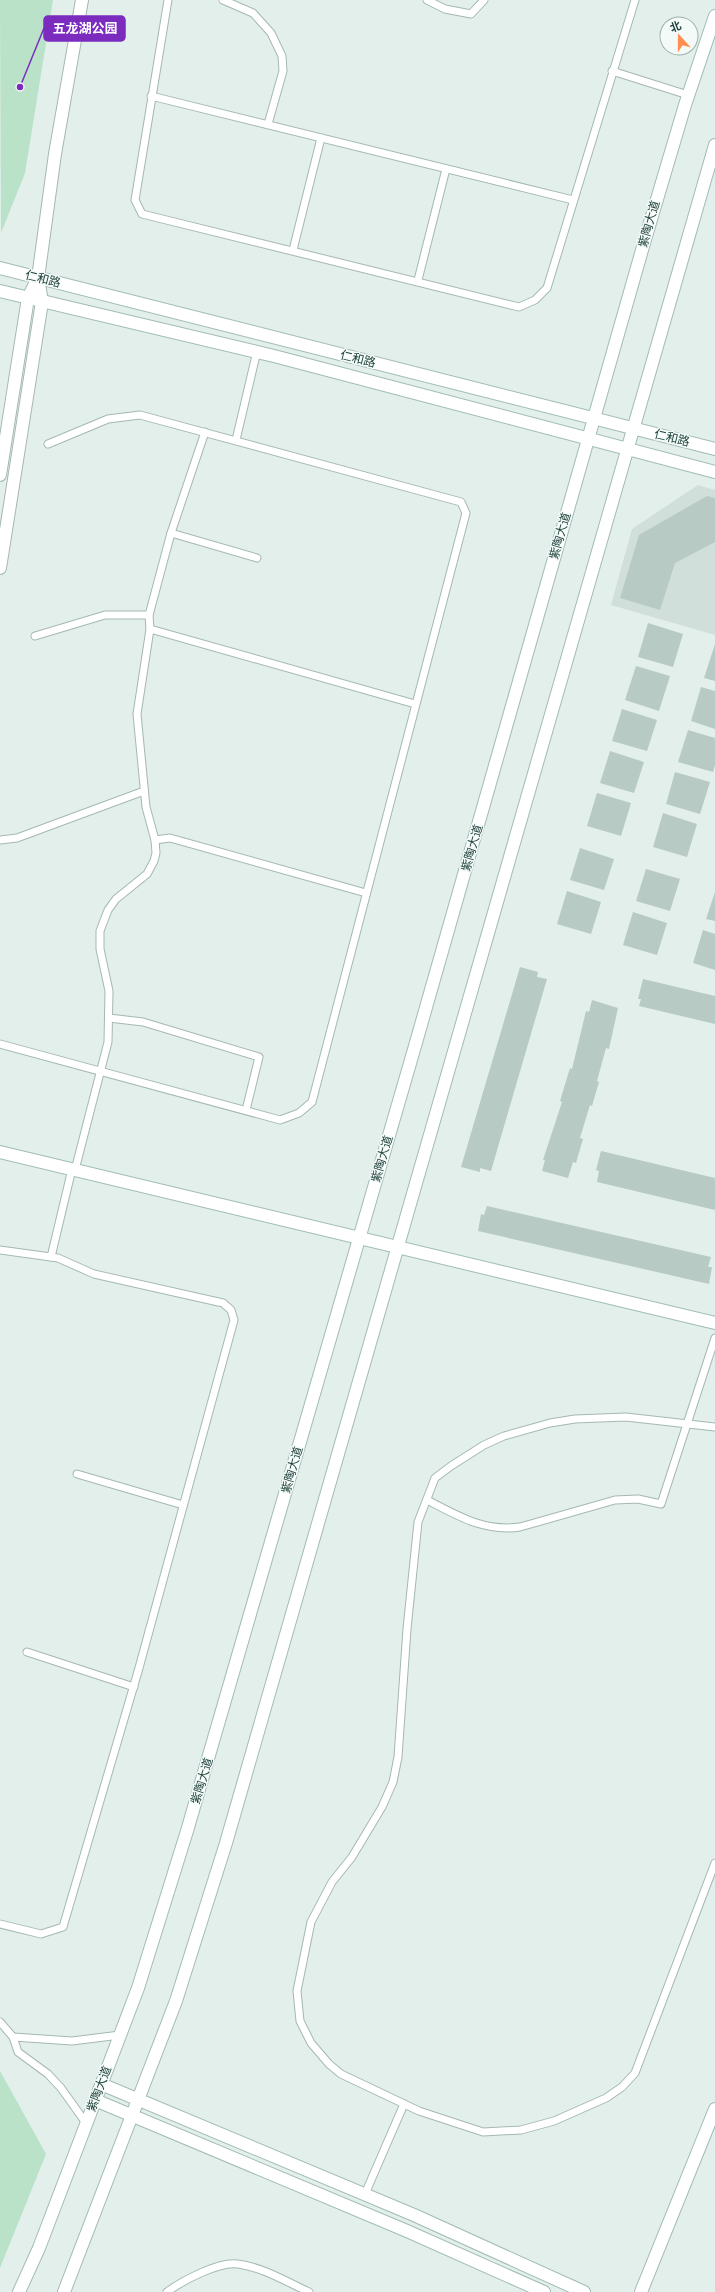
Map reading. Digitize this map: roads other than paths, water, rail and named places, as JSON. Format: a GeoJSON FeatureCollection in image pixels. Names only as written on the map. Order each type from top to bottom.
{"type":"FeatureCollection","features":[{"type":"Feature","properties":{"kind":"main road"},"geometry":{"type":"LineString","coordinates":[[0,568],[42,302],[38,278],[56,154],[82,0]]}},
{"type":"Feature","properties":{"kind":"main road","name":"紫陶大道"},"geometry":{"type":"LineString","coordinates":[[20,2292],[140,1981],[191,1816],[359,1238],[594,418],[688,96],[715,16]]}},
{"type":"Feature","properties":{"kind":"main road"},"geometry":{"type":"LineString","coordinates":[[64,2292],[176,2001],[228,1835],[399,1248],[715,145]]}},
{"type":"Feature","properties":{"kind":"main road","name":"仁和路"},"geometry":{"type":"LineString","coordinates":[[0,268],[715,449]]}},
{"type":"Feature","properties":{"kind":"main road"},"geometry":{"type":"LineString","coordinates":[[0,474],[28,298],[38,278]]}},
{"type":"Feature","properties":{"kind":"main road","name":"仁和路"},"geometry":{"type":"LineString","coordinates":[[0,292],[257,352],[715,472]]}},
{"type":"Feature","properties":{"kind":"main road"},"geometry":{"type":"LineString","coordinates":[[0,1152],[715,1323]]}},
{"type":"Feature","properties":{"kind":"main road"},"geometry":{"type":"LineString","coordinates":[[101,2084],[365,2194],[584,2292]]}},
{"type":"Feature","properties":{"kind":"main road"},"geometry":{"type":"LineString","coordinates":[[95,2100],[407,2231],[544,2292]]}},
{"type":"Feature","properties":{"kind":"main road"},"geometry":{"type":"LineString","coordinates":[[641,2292],[715,2109]]}},
{"type":"Feature","properties":{"kind":"lane"},"geometry":{"type":"LineString","coordinates":[[168,0],[135,200],[142,214],[418,280],[519,307],[535,300],[547,288],[612,71],[635,0]]}},
{"type":"Feature","properties":{"kind":"lane"},"geometry":{"type":"LineString","coordinates":[[223,0],[253,13],[277,44],[284,71],[268,124]]}},
{"type":"Feature","properties":{"kind":"lane"},"geometry":{"type":"LineString","coordinates":[[427,0],[445,8],[472,14],[484,0]]}},
{"type":"Feature","properties":{"kind":"lane"},"geometry":{"type":"LineString","coordinates":[[612,71],[688,96]]}},
{"type":"Feature","properties":{"kind":"lane"},"geometry":{"type":"LineString","coordinates":[[151,96],[573,200]]}},
{"type":"Feature","properties":{"kind":"lane"},"geometry":{"type":"LineString","coordinates":[[293,250],[321,138]]}},
{"type":"Feature","properties":{"kind":"lane"},"geometry":{"type":"LineString","coordinates":[[418,280],[446,169]]}},
{"type":"Feature","properties":{"kind":"lane"},"geometry":{"type":"LineString","coordinates":[[236,440],[257,352]]}},
{"type":"Feature","properties":{"kind":"lane"},"geometry":{"type":"LineString","coordinates":[[0,1044],[280,1120],[299,1112],[312,1102],[466,513],[461,502],[236,440],[135,415],[97,423],[48,444]]}},
{"type":"Feature","properties":{"kind":"lane"},"geometry":{"type":"LineString","coordinates":[[51,1257],[73,1169],[108,1042],[110,1018],[109,992],[100,949],[100,931],[103,920],[116,900],[151,868],[156,854],[155,840],[146,807],[137,714],[150,629],[149,615],[171,533],[205,432]]}},
{"type":"Feature","properties":{"kind":"lane"},"geometry":{"type":"LineString","coordinates":[[171,533],[256,558]]}},
{"type":"Feature","properties":{"kind":"lane"},"geometry":{"type":"LineString","coordinates":[[35,636],[105,615],[149,615]]}},
{"type":"Feature","properties":{"kind":"lane"},"geometry":{"type":"LineString","coordinates":[[150,629],[415,704]]}},
{"type":"Feature","properties":{"kind":"lane"},"geometry":{"type":"LineString","coordinates":[[0,840],[17,838],[144,791]]}},
{"type":"Feature","properties":{"kind":"lane"},"geometry":{"type":"LineString","coordinates":[[155,840],[170,838],[366,893]]}},
{"type":"Feature","properties":{"kind":"lane"},"geometry":{"type":"LineString","coordinates":[[110,1018],[143,1022],[259,1057],[246,1110]]}},
{"type":"Feature","properties":{"kind":"lane"},"geometry":{"type":"LineString","coordinates":[[0,1250],[58,1258],[94,1274],[223,1303],[231,1310],[234,1320],[134,1686],[63,1927],[41,1934],[1,1927]]}},
{"type":"Feature","properties":{"kind":"lane"},"geometry":{"type":"LineString","coordinates":[[427,1500],[469,1522],[481,1526],[507,1529],[520,1527],[615,1500],[638,1499],[661,1504],[715,1338]]}},
{"type":"Feature","properties":{"kind":"lane"},"geometry":{"type":"LineString","coordinates":[[715,1427],[626,1418],[601,1417],[575,1419],[525,1429],[484,1445],[451,1466],[436,1478],[418,1522],[407,1629],[398,1757],[393,1782],[382,1807],[360,1844],[332,1882],[320,1902],[311,1922],[297,1991],[300,2021],[311,2043],[341,2074],[419,2111],[483,2132],[502,2132],[526,2129],[554,2121],[606,2098],[622,2087],[635,2073],[715,1862]]}},
{"type":"Feature","properties":{"kind":"lane"},"geometry":{"type":"LineString","coordinates":[[77,1474],[183,1505]]}},
{"type":"Feature","properties":{"kind":"lane"},"geometry":{"type":"LineString","coordinates":[[27,1652],[134,1686]]}},
{"type":"Feature","properties":{"kind":"lane"},"geometry":{"type":"LineString","coordinates":[[0,2022],[13,2037],[18,2052],[48,2074],[61,2088],[86,2123]]}},
{"type":"Feature","properties":{"kind":"lane"},"geometry":{"type":"LineString","coordinates":[[13,2037],[72,2041],[120,2035]]}},
{"type":"Feature","properties":{"kind":"lane"},"geometry":{"type":"LineString","coordinates":[[365,2194],[404,2104]]}},
{"type":"Feature","properties":{"kind":"lane"},"geometry":{"type":"LineString","coordinates":[[167,2292],[197,2275],[236,2263],[254,2268],[309,2292]]}},
{"type":"Feature","properties":{"kind":"place","name":"五龙湖公园"},"geometry":{"type":"Point","coordinates":[20,87]}}]}
